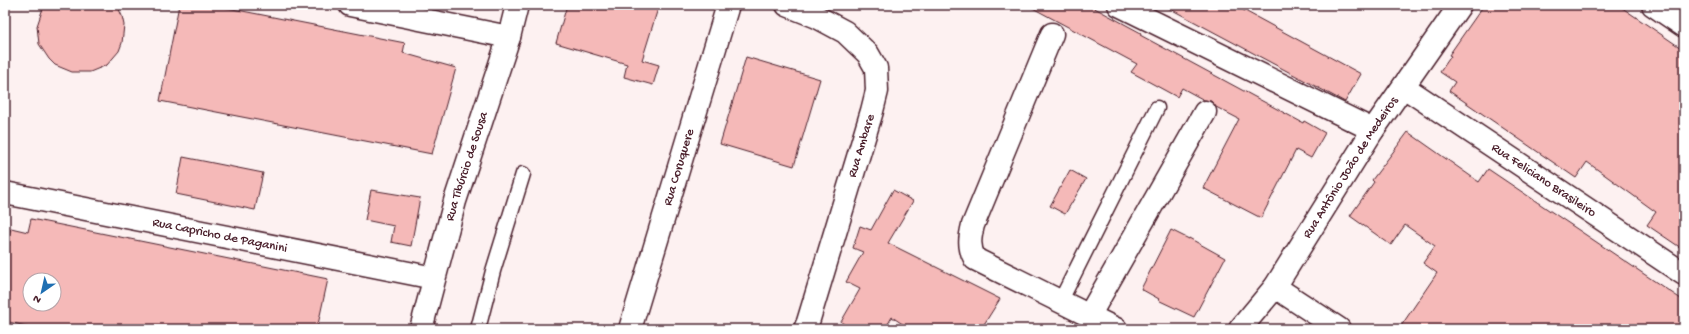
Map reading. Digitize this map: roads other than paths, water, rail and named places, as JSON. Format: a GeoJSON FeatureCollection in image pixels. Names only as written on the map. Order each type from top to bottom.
{"type":"FeatureCollection","features":[{"type":"Feature","properties":{"kind":"street"},"geometry":{"type":"LineString","coordinates":[[350,5],[509,37]]}},
{"type":"Feature","properties":{"kind":"street","name":"Rua Tibúrcio de Sousa"},"geometry":{"type":"LineString","coordinates":[[421,329],[455,201],[509,37],[517,5]]}},
{"type":"Feature","properties":{"kind":"street","name":"Rua Coruquere"},"geometry":{"type":"LineString","coordinates":[[630,329],[728,5]]}},
{"type":"Feature","properties":{"kind":"street","name":"Rua Ambare"},"geometry":{"type":"LineString","coordinates":[[787,5],[817,17],[845,32],[868,54],[876,68],[877,92],[812,327]]}},
{"type":"Feature","properties":{"kind":"street"},"geometry":{"type":"LineString","coordinates":[[1119,5],[1373,130]]}},
{"type":"Feature","properties":{"kind":"street","name":"Rua Antônio João de Medeiros"},"geometry":{"type":"LineString","coordinates":[[1240,329],[1275,287],[1373,130],[1460,5]]}},
{"type":"Feature","properties":{"kind":"street"},"geometry":{"type":"LineString","coordinates":[[1653,5],[1684,26]]}},
{"type":"Feature","properties":{"kind":"street"},"geometry":{"type":"LineString","coordinates":[[1052,34],[973,224],[970,239],[970,251],[975,258],[1116,329]]}},
{"type":"Feature","properties":{"kind":"street","name":"Rua Feliciano Brasileiro"},"geometry":{"type":"LineString","coordinates":[[1404,87],[1684,274]]}},
{"type":"Feature","properties":{"kind":"street"},"geometry":{"type":"LineString","coordinates":[[1089,316],[1205,112]]}},
{"type":"Feature","properties":{"kind":"street","name":"Rua Capricho de Paganini"},"geometry":{"type":"LineString","coordinates":[[5,193],[434,278]]}},
{"type":"Feature","properties":{"kind":"street"},"geometry":{"type":"LineString","coordinates":[[1275,287],[1340,329]]}},
{"type":"Feature","properties":{"kind":"lane"},"geometry":{"type":"LineString","coordinates":[[1060,302],[1157,108]]}},
{"type":"Feature","properties":{"kind":"lane"},"geometry":{"type":"LineString","coordinates":[[478,329],[493,271],[523,174]]}}]}
